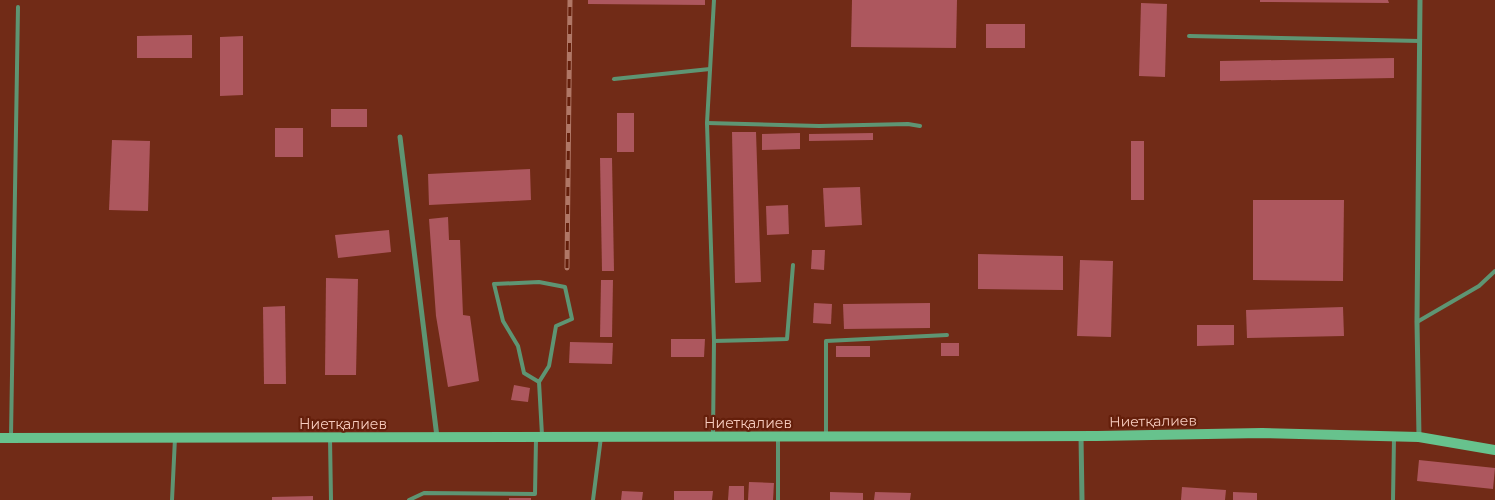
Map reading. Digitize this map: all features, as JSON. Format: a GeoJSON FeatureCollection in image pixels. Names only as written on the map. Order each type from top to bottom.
{"type":"FeatureCollection","features":[{"type":"Feature","properties":{"kind":"street"},"geometry":{"type":"LineString","coordinates":[[1419,437],[1417,322],[1420,0]]}},
{"type":"Feature","properties":{"kind":"street"},"geometry":{"type":"LineString","coordinates":[[400,137],[437,438]]}},
{"type":"Feature","properties":{"kind":"street","name":"Ниетқалиев"},"geometry":{"type":"LineString","coordinates":[[0,438],[1080,436],[1262,433],[1419,437],[1495,450]]}},
{"type":"Feature","properties":{"kind":"street"},"geometry":{"type":"LineString","coordinates":[[1080,436],[1082,500]]}},
{"type":"Feature","properties":{"kind":"lane"},"geometry":{"type":"LineString","coordinates":[[713,437],[714,341],[708,122],[714,0]]}},
{"type":"Feature","properties":{"kind":"lane"},"geometry":{"type":"LineString","coordinates":[[11,438],[18,7]]}},
{"type":"Feature","properties":{"kind":"lane"},"geometry":{"type":"LineString","coordinates":[[1190,36],[1420,41]]}},
{"type":"Feature","properties":{"kind":"lane"},"geometry":{"type":"LineString","coordinates":[[614,78],[710,69]]}},
{"type":"Feature","properties":{"kind":"lane"},"geometry":{"type":"LineString","coordinates":[[708,122],[819,126],[908,124],[920,126]]}},
{"type":"Feature","properties":{"kind":"lane"},"geometry":{"type":"LineString","coordinates":[[714,341],[787,339],[793,266]]}},
{"type":"Feature","properties":{"kind":"lane"},"geometry":{"type":"LineString","coordinates":[[1417,322],[1479,286],[1495,271]]}},
{"type":"Feature","properties":{"kind":"lane"},"geometry":{"type":"LineString","coordinates":[[409,500],[424,493],[535,494],[539,437],[539,382],[549,366],[556,326],[572,319],[565,287],[540,282],[494,284],[503,321],[518,346],[524,373],[539,382]]}},
{"type":"Feature","properties":{"kind":"lane"},"geometry":{"type":"LineString","coordinates":[[826,437],[826,340],[947,335]]}},
{"type":"Feature","properties":{"kind":"lane"},"geometry":{"type":"LineString","coordinates":[[1393,500],[1394,436]]}},
{"type":"Feature","properties":{"kind":"lane"},"geometry":{"type":"LineString","coordinates":[[593,500],[601,437]]}},
{"type":"Feature","properties":{"kind":"lane"},"geometry":{"type":"LineString","coordinates":[[778,437],[778,500]]}},
{"type":"Feature","properties":{"kind":"lane"},"geometry":{"type":"LineString","coordinates":[[172,500],[175,438]]}},
{"type":"Feature","properties":{"kind":"lane"},"geometry":{"type":"LineString","coordinates":[[330,438],[331,500]]}},
{"type":"Feature","properties":{"kind":"building"},"geometry":{"type":"Polygon","coordinates":[[[588,0],[705,0],[705,5],[588,4],[588,0]]]}},
{"type":"Feature","properties":{"kind":"building"},"geometry":{"type":"Polygon","coordinates":[[[852,0],[957,0],[956,48],[851,47],[852,0]]]}},
{"type":"Feature","properties":{"kind":"building"},"geometry":{"type":"Polygon","coordinates":[[[1260,0],[1388,0],[1389,3],[1260,2],[1260,0]]]}},
{"type":"Feature","properties":{"kind":"building"},"geometry":{"type":"Polygon","coordinates":[[[1141,3],[1167,4],[1165,77],[1139,76],[1141,3]]]}},
{"type":"Feature","properties":{"kind":"building"},"geometry":{"type":"Polygon","coordinates":[[[986,24],[1025,24],[1025,48],[986,48],[986,24]]]}},
{"type":"Feature","properties":{"kind":"building"},"geometry":{"type":"Polygon","coordinates":[[[192,35],[192,58],[137,58],[137,36],[192,35]]]}},
{"type":"Feature","properties":{"kind":"building"},"geometry":{"type":"Polygon","coordinates":[[[243,36],[243,95],[220,96],[220,37],[243,36]]]}},
{"type":"Feature","properties":{"kind":"building"},"geometry":{"type":"Polygon","coordinates":[[[1394,58],[1394,78],[1220,81],[1220,61],[1394,58]]]}},
{"type":"Feature","properties":{"kind":"building"},"geometry":{"type":"Polygon","coordinates":[[[331,109],[367,109],[367,127],[331,127],[331,109]]]}},
{"type":"Feature","properties":{"kind":"building"},"geometry":{"type":"Polygon","coordinates":[[[617,113],[634,113],[634,152],[617,152],[617,113]]]}},
{"type":"Feature","properties":{"kind":"building"},"geometry":{"type":"Polygon","coordinates":[[[275,128],[303,128],[303,157],[275,157],[275,128]]]}},
{"type":"Feature","properties":{"kind":"building"},"geometry":{"type":"Polygon","coordinates":[[[732,132],[756,132],[761,282],[735,283],[732,132]]]}},
{"type":"Feature","properties":{"kind":"building"},"geometry":{"type":"Polygon","coordinates":[[[800,133],[800,149],[762,150],[762,134],[800,133]]]}},
{"type":"Feature","properties":{"kind":"building"},"geometry":{"type":"Polygon","coordinates":[[[873,133],[873,140],[809,141],[809,134],[873,133]]]}},
{"type":"Feature","properties":{"kind":"building"},"geometry":{"type":"Polygon","coordinates":[[[112,140],[150,141],[148,211],[109,210],[112,140]]]}},
{"type":"Feature","properties":{"kind":"building"},"geometry":{"type":"Polygon","coordinates":[[[1131,141],[1144,141],[1144,200],[1131,200],[1131,141]]]}},
{"type":"Feature","properties":{"kind":"building"},"geometry":{"type":"Polygon","coordinates":[[[600,158],[612,158],[614,271],[602,271],[600,158]]]}},
{"type":"Feature","properties":{"kind":"building"},"geometry":{"type":"Polygon","coordinates":[[[530,169],[531,200],[429,205],[428,174],[530,169]]]}},
{"type":"Feature","properties":{"kind":"building"},"geometry":{"type":"Polygon","coordinates":[[[860,187],[862,225],[825,227],[823,188],[860,187]]]}},
{"type":"Feature","properties":{"kind":"building"},"geometry":{"type":"Polygon","coordinates":[[[1253,200],[1344,200],[1343,281],[1253,280],[1253,200]]]}},
{"type":"Feature","properties":{"kind":"building"},"geometry":{"type":"Polygon","coordinates":[[[788,205],[789,234],[767,235],[766,206],[788,205]]]}},
{"type":"Feature","properties":{"kind":"building"},"geometry":{"type":"Polygon","coordinates":[[[448,217],[449,240],[460,240],[463,315],[470,316],[479,381],[448,387],[436,316],[429,219],[448,217]]]}},
{"type":"Feature","properties":{"kind":"building"},"geometry":{"type":"Polygon","coordinates":[[[389,230],[391,252],[338,258],[335,235],[389,230]]]}},
{"type":"Feature","properties":{"kind":"building"},"geometry":{"type":"Polygon","coordinates":[[[812,250],[825,250],[824,270],[811,269],[812,250]]]}},
{"type":"Feature","properties":{"kind":"building"},"geometry":{"type":"Polygon","coordinates":[[[978,254],[1063,256],[1063,290],[978,289],[978,254]]]}},
{"type":"Feature","properties":{"kind":"building"},"geometry":{"type":"Polygon","coordinates":[[[1080,260],[1113,261],[1111,337],[1077,336],[1080,260]]]}},
{"type":"Feature","properties":{"kind":"building"},"geometry":{"type":"Polygon","coordinates":[[[326,278],[358,279],[356,375],[325,375],[326,278]]]}},
{"type":"Feature","properties":{"kind":"building"},"geometry":{"type":"Polygon","coordinates":[[[601,280],[613,280],[612,337],[600,337],[601,280]]]}},
{"type":"Feature","properties":{"kind":"building"},"geometry":{"type":"Polygon","coordinates":[[[814,303],[832,304],[831,324],[813,323],[814,303]]]}},
{"type":"Feature","properties":{"kind":"building"},"geometry":{"type":"Polygon","coordinates":[[[930,303],[930,328],[844,329],[843,304],[930,303]]]}},
{"type":"Feature","properties":{"kind":"building"},"geometry":{"type":"Polygon","coordinates":[[[285,306],[286,384],[264,384],[263,307],[285,306]]]}},
{"type":"Feature","properties":{"kind":"building"},"geometry":{"type":"Polygon","coordinates":[[[1343,307],[1344,336],[1247,338],[1246,310],[1343,307]]]}},
{"type":"Feature","properties":{"kind":"building"},"geometry":{"type":"Polygon","coordinates":[[[1197,325],[1234,325],[1234,345],[1197,346],[1197,325]]]}},
{"type":"Feature","properties":{"kind":"building"},"geometry":{"type":"Polygon","coordinates":[[[671,339],[705,339],[704,357],[671,357],[671,339]]]}},
{"type":"Feature","properties":{"kind":"building"},"geometry":{"type":"Polygon","coordinates":[[[570,342],[613,343],[612,364],[569,363],[570,342]]]}},
{"type":"Feature","properties":{"kind":"building"},"geometry":{"type":"Polygon","coordinates":[[[941,343],[959,343],[959,356],[941,356],[941,343]]]}},
{"type":"Feature","properties":{"kind":"building"},"geometry":{"type":"Polygon","coordinates":[[[836,346],[870,346],[870,357],[836,357],[836,346]]]}},
{"type":"Feature","properties":{"kind":"building"},"geometry":{"type":"Polygon","coordinates":[[[514,385],[530,388],[528,402],[511,400],[514,385]]]}},
{"type":"Feature","properties":{"kind":"building"},"geometry":{"type":"Polygon","coordinates":[[[1419,460],[1495,468],[1493,489],[1417,481],[1419,460]]]}},
{"type":"Feature","properties":{"kind":"building"},"geometry":{"type":"Polygon","coordinates":[[[749,482],[774,483],[773,500],[748,500],[749,482]]]}},
{"type":"Feature","properties":{"kind":"building"},"geometry":{"type":"Polygon","coordinates":[[[729,486],[744,486],[744,500],[728,500],[729,486]]]}},
{"type":"Feature","properties":{"kind":"building"},"geometry":{"type":"Polygon","coordinates":[[[1182,487],[1226,490],[1225,500],[1181,500],[1182,487]]]}},
{"type":"Feature","properties":{"kind":"building"},"geometry":{"type":"Polygon","coordinates":[[[622,491],[643,492],[642,500],[621,500],[622,491]]]}},
{"type":"Feature","properties":{"kind":"building"},"geometry":{"type":"Polygon","coordinates":[[[674,491],[713,491],[712,500],[674,500],[674,491]]]}},
{"type":"Feature","properties":{"kind":"building"},"geometry":{"type":"Polygon","coordinates":[[[830,492],[863,493],[863,500],[830,500],[830,492]]]}},
{"type":"Feature","properties":{"kind":"building"},"geometry":{"type":"Polygon","coordinates":[[[875,492],[911,493],[910,500],[874,500],[875,492]]]}},
{"type":"Feature","properties":{"kind":"building"},"geometry":{"type":"Polygon","coordinates":[[[1233,492],[1257,493],[1257,500],[1233,500],[1233,492]]]}},
{"type":"Feature","properties":{"kind":"building"},"geometry":{"type":"Polygon","coordinates":[[[313,496],[313,500],[272,500],[272,497],[313,496]]]}},
{"type":"Feature","properties":{"kind":"building"},"geometry":{"type":"Polygon","coordinates":[[[509,498],[531,498],[531,500],[509,500],[509,498]]]}},
{"type":"Feature","properties":{"kind":"railway"},"geometry":{"type":"LineString","coordinates":[[567,268],[570,0]]}}]}
